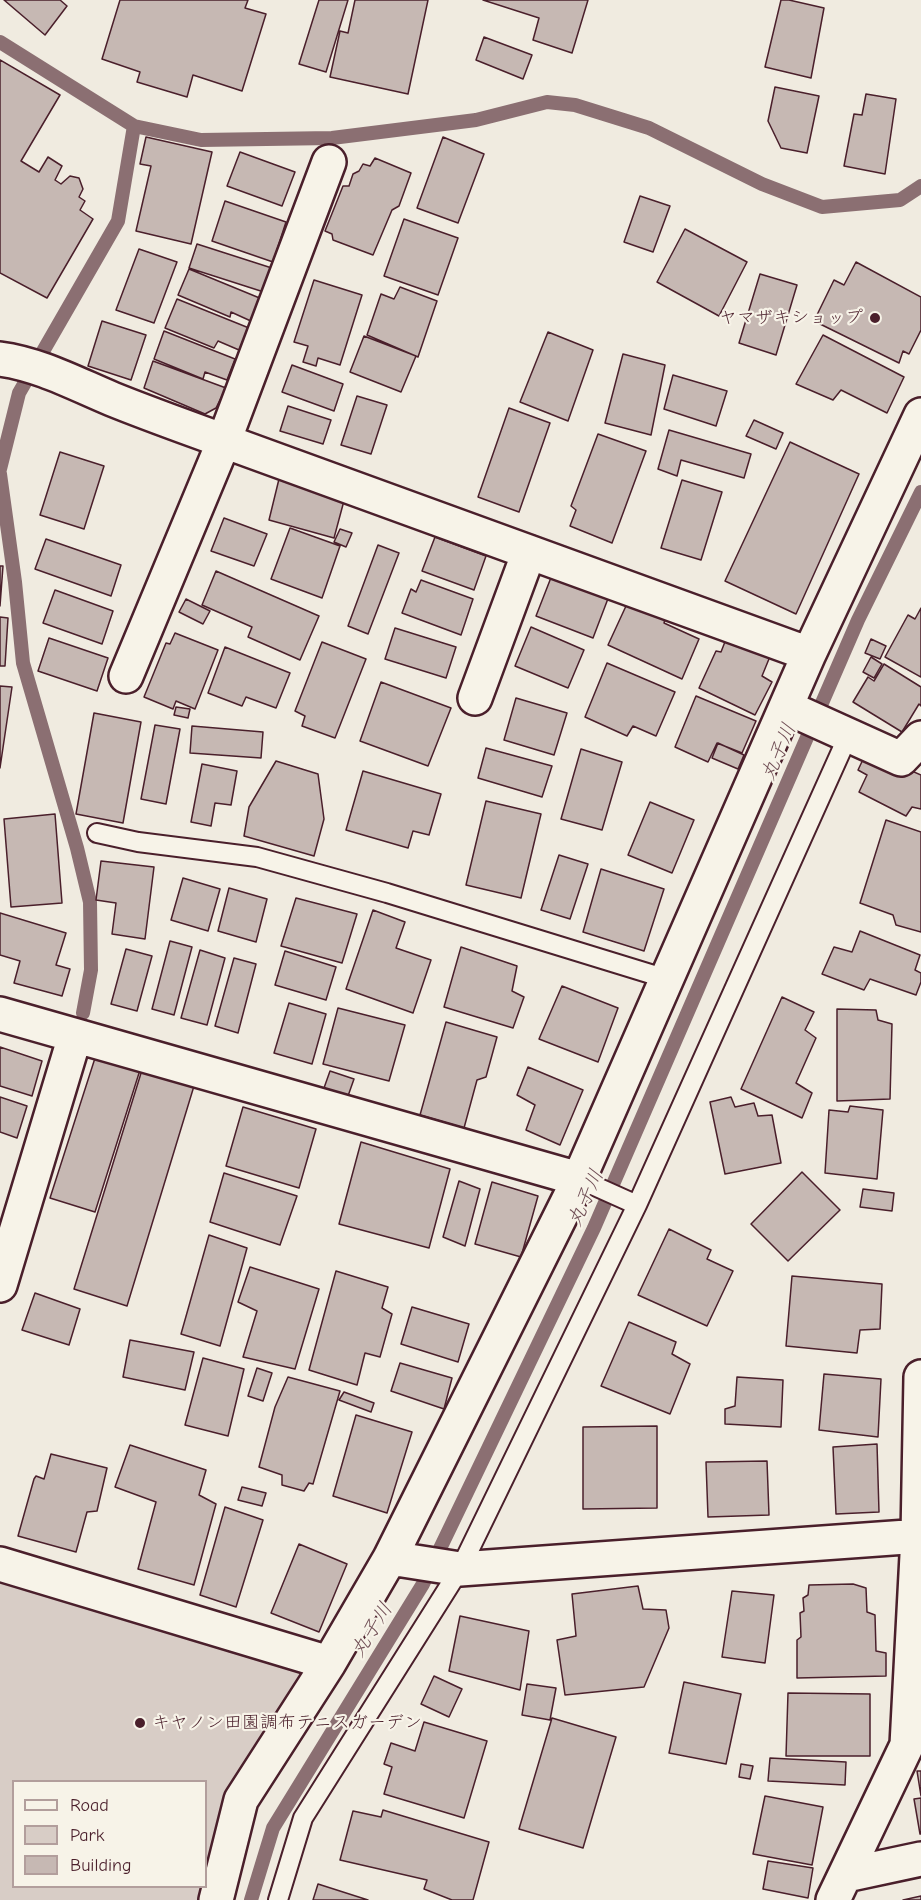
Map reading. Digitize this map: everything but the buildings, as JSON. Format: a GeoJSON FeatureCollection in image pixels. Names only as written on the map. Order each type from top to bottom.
{"type":"FeatureCollection","features":[{"type":"Feature","properties":{"kind":"street"},"geometry":{"type":"LineString","coordinates":[[126,676],[224,441],[329,162]]}},
{"type":"Feature","properties":{"kind":"street"},"geometry":{"type":"LineString","coordinates":[[6,360],[57,376],[134,408],[809,654]]}},
{"type":"Feature","properties":{"kind":"street"},"geometry":{"type":"LineString","coordinates":[[216,1900],[241,1800],[396,1558],[585,1181],[667,979],[809,654],[921,415]]}},
{"type":"Feature","properties":{"kind":"street"},"geometry":{"type":"LineString","coordinates":[[475,698],[529,552]]}},
{"type":"Feature","properties":{"kind":"street"},"geometry":{"type":"LineString","coordinates":[[786,707],[901,759],[921,738]]}},
{"type":"Feature","properties":{"kind":"street"},"geometry":{"type":"LineString","coordinates":[[0,1014],[585,1181]]}},
{"type":"Feature","properties":{"kind":"street"},"geometry":{"type":"LineString","coordinates":[[0,1285],[75,1036]]}},
{"type":"Feature","properties":{"kind":"street"},"geometry":{"type":"LineString","coordinates":[[840,1887],[907,1745],[919,1536],[921,1377]]}},
{"type":"Feature","properties":{"kind":"street"},"geometry":{"type":"LineString","coordinates":[[396,1558],[455,1568],[919,1536]]}},
{"type":"Feature","properties":{"kind":"street"},"geometry":{"type":"LineString","coordinates":[[0,1564],[329,1663]]}},
{"type":"Feature","properties":{"kind":"street"},"geometry":{"type":"LineString","coordinates":[[840,1887],[921,1858]]}},
{"type":"Feature","properties":{"kind":"lane"},"geometry":{"type":"LineString","coordinates":[[278,1900],[303,1818],[455,1568],[633,1203],[843,733]]}},
{"type":"Feature","properties":{"kind":"lane"},"geometry":{"type":"LineString","coordinates":[[97,833],[138,842],[257,857],[387,893],[667,979]]}},
{"type":"Feature","properties":{"kind":"lane"},"geometry":{"type":"LineString","coordinates":[[585,1181],[633,1203]]}},
{"type":"Feature","properties":{"kind":"green space","name":"キヤノン田園調布テニスガーデン"},"geometry":{"type":"Polygon","coordinates":[[[0,1571],[318,1664],[202,1900],[0,1900],[0,1571]]]}},
{"type":"Feature","properties":{"kind":"waterway"},"geometry":{"type":"LineString","coordinates":[[0,42],[134,126],[201,140],[332,138],[476,120],[547,102],[575,105],[649,128],[762,184],[822,207],[900,200],[921,186]]}},
{"type":"Feature","properties":{"kind":"waterway"},"geometry":{"type":"LineString","coordinates":[[0,469],[19,393],[118,221],[134,126]]}},
{"type":"Feature","properties":{"kind":"waterway"},"geometry":{"type":"LineString","coordinates":[[0,474],[15,582],[23,663],[77,848],[90,902],[91,970],[83,1013]]}},
{"type":"Feature","properties":{"kind":"waterway","name":"丸子川"},"geometry":{"type":"LineString","coordinates":[[251,1900],[273,1828],[423,1584],[594,1228],[858,620],[921,492]]}},
{"type":"Feature","properties":{"kind":"place","name":"ヤマザキショップ"},"geometry":{"type":"Point","coordinates":[875,318]}},
{"type":"Feature","properties":{"kind":"place","name":"キヤノン田園調布テニスガーデン"},"geometry":{"type":"Point","coordinates":[140,1723]}}]}
